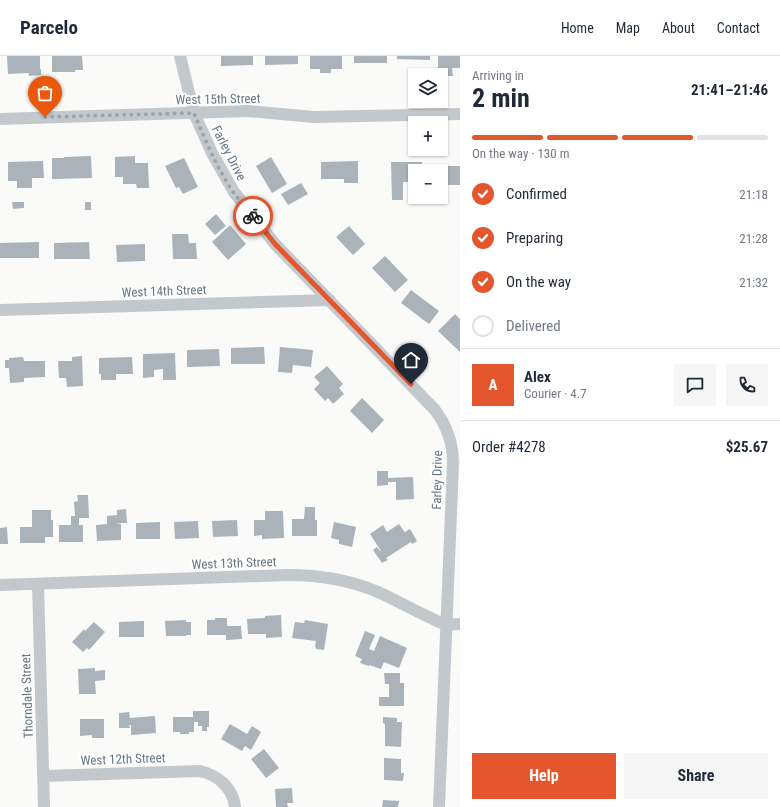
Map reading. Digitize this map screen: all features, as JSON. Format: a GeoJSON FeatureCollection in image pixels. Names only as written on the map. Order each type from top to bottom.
{"type":"FeatureCollection","features":[{"type":"Feature","properties":{"kind":"street","name":"Farley Drive"},"geometry":{"type":"LineString","coordinates":[[180,56],[194,113],[212,153],[234,192],[275,244],[431,405],[447,428],[452,446],[453,463],[439,807]]}},
{"type":"Feature","properties":{"kind":"street","name":"West 15th Street"},"geometry":{"type":"LineString","coordinates":[[0,119],[248,111],[326,118],[460,114]]}},
{"type":"Feature","properties":{"kind":"street","name":"West 14th Street"},"geometry":{"type":"LineString","coordinates":[[0,310],[330,300]]}},
{"type":"Feature","properties":{"kind":"street","name":"West 13th Street"},"geometry":{"type":"LineString","coordinates":[[0,585],[288,575],[317,576],[351,582],[378,592],[424,616],[446,625],[460,624]]}},
{"type":"Feature","properties":{"kind":"street","name":"Thorndale Street"},"geometry":{"type":"LineString","coordinates":[[38,584],[44,807]]}},
{"type":"Feature","properties":{"kind":"street","name":"West 12th Street"},"geometry":{"type":"LineString","coordinates":[[44,776],[193,771],[203,772],[213,776],[225,785],[232,795],[235,807]]}},
{"type":"Feature","properties":{"kind":"building"},"geometry":{"type":"Polygon","coordinates":[[[7,56],[40,56],[41,75],[29,76],[29,73],[8,74],[7,56]]]}},
{"type":"Feature","properties":{"kind":"building"},"geometry":{"type":"Polygon","coordinates":[[[52,56],[82,56],[83,70],[75,70],[75,72],[52,72],[52,56]]]}},
{"type":"Feature","properties":{"kind":"building"},"geometry":{"type":"Polygon","coordinates":[[[221,56],[253,56],[253,65],[221,66],[221,56]]]}},
{"type":"Feature","properties":{"kind":"building"},"geometry":{"type":"Polygon","coordinates":[[[265,56],[298,56],[298,64],[265,65],[265,56]]]}},
{"type":"Feature","properties":{"kind":"building"},"geometry":{"type":"Polygon","coordinates":[[[310,56],[342,56],[342,69],[331,69],[331,73],[320,73],[320,69],[310,69],[310,56]]]}},
{"type":"Feature","properties":{"kind":"building"},"geometry":{"type":"Polygon","coordinates":[[[354,56],[387,56],[387,63],[354,63],[354,56]]]}},
{"type":"Feature","properties":{"kind":"building"},"geometry":{"type":"Polygon","coordinates":[[[397,56],[430,56],[430,60],[397,59],[397,56]]]}},
{"type":"Feature","properties":{"kind":"building"},"geometry":{"type":"Polygon","coordinates":[[[438,56],[460,56],[460,68],[452,68],[453,76],[448,76],[448,68],[438,68],[438,56]]]}},
{"type":"Feature","properties":{"kind":"building"},"geometry":{"type":"Polygon","coordinates":[[[91,156],[92,178],[52,179],[52,158],[91,156]]]}},
{"type":"Feature","properties":{"kind":"building"},"geometry":{"type":"Polygon","coordinates":[[[135,156],[135,163],[148,163],[149,188],[137,188],[136,184],[123,184],[123,177],[115,177],[115,157],[135,156]]]}},
{"type":"Feature","properties":{"kind":"building"},"geometry":{"type":"Polygon","coordinates":[[[271,157],[287,184],[272,193],[256,166],[271,157]]]}},
{"type":"Feature","properties":{"kind":"building"},"geometry":{"type":"Polygon","coordinates":[[[184,158],[198,187],[183,194],[179,187],[176,188],[165,166],[184,158]]]}},
{"type":"Feature","properties":{"kind":"building"},"geometry":{"type":"Polygon","coordinates":[[[43,161],[44,178],[32,178],[32,188],[17,188],[17,181],[8,181],[8,162],[43,161]]]}},
{"type":"Feature","properties":{"kind":"building"},"geometry":{"type":"Polygon","coordinates":[[[358,161],[358,183],[344,183],[344,179],[321,179],[321,162],[358,161]]]}},
{"type":"Feature","properties":{"kind":"building"},"geometry":{"type":"Polygon","coordinates":[[[391,162],[422,162],[422,164],[408,164],[408,182],[403,182],[403,200],[392,200],[391,162]]]}},
{"type":"Feature","properties":{"kind":"building"},"geometry":{"type":"Polygon","coordinates":[[[448,166],[460,166],[460,185],[448,185],[448,166]]]}},
{"type":"Feature","properties":{"kind":"building"},"geometry":{"type":"Polygon","coordinates":[[[301,183],[308,194],[288,205],[281,194],[301,183]]]}},
{"type":"Feature","properties":{"kind":"building"},"geometry":{"type":"Polygon","coordinates":[[[12,202],[24,202],[24,208],[13,209],[12,202]]]}},
{"type":"Feature","properties":{"kind":"building"},"geometry":{"type":"Polygon","coordinates":[[[85,202],[91,202],[91,210],[85,210],[85,202]]]}},
{"type":"Feature","properties":{"kind":"building"},"geometry":{"type":"Polygon","coordinates":[[[216,214],[226,226],[215,235],[205,224],[216,214]]]}},
{"type":"Feature","properties":{"kind":"building"},"geometry":{"type":"Polygon","coordinates":[[[230,225],[246,244],[228,260],[212,242],[230,225]]]}},
{"type":"Feature","properties":{"kind":"building"},"geometry":{"type":"Polygon","coordinates":[[[349,226],[365,244],[353,255],[336,237],[349,226]]]}},
{"type":"Feature","properties":{"kind":"building"},"geometry":{"type":"Polygon","coordinates":[[[172,234],[188,234],[189,243],[196,243],[197,259],[173,259],[172,234]]]}},
{"type":"Feature","properties":{"kind":"building"},"geometry":{"type":"Polygon","coordinates":[[[39,242],[39,258],[0,258],[0,243],[39,242]]]}},
{"type":"Feature","properties":{"kind":"building"},"geometry":{"type":"Polygon","coordinates":[[[89,242],[90,259],[54,259],[54,243],[89,242]]]}},
{"type":"Feature","properties":{"kind":"building"},"geometry":{"type":"Polygon","coordinates":[[[145,244],[145,261],[117,262],[116,245],[145,244]]]}},
{"type":"Feature","properties":{"kind":"building"},"geometry":{"type":"Polygon","coordinates":[[[385,256],[408,280],[395,292],[372,268],[385,256]]]}},
{"type":"Feature","properties":{"kind":"building"},"geometry":{"type":"Polygon","coordinates":[[[411,290],[439,311],[429,324],[401,303],[411,290]]]}},
{"type":"Feature","properties":{"kind":"building"},"geometry":{"type":"Polygon","coordinates":[[[455,314],[460,319],[460,352],[438,331],[455,314]]]}},
{"type":"Feature","properties":{"kind":"building"},"geometry":{"type":"Polygon","coordinates":[[[264,347],[265,364],[231,364],[231,348],[264,347]]]}},
{"type":"Feature","properties":{"kind":"building"},"geometry":{"type":"Polygon","coordinates":[[[280,347],[313,350],[311,367],[293,365],[292,373],[278,372],[280,347]]]}},
{"type":"Feature","properties":{"kind":"building"},"geometry":{"type":"Polygon","coordinates":[[[219,349],[220,366],[187,367],[187,350],[219,349]]]}},
{"type":"Feature","properties":{"kind":"building"},"geometry":{"type":"Polygon","coordinates":[[[175,353],[176,380],[163,380],[163,369],[154,370],[154,377],[143,378],[143,354],[175,353]]]}},
{"type":"Feature","properties":{"kind":"building"},"geometry":{"type":"Polygon","coordinates":[[[82,356],[83,386],[67,387],[66,378],[59,378],[58,361],[72,361],[72,357],[82,356]]]}},
{"type":"Feature","properties":{"kind":"building"},"geometry":{"type":"Polygon","coordinates":[[[23,357],[24,361],[45,361],[45,377],[24,378],[24,382],[10,383],[9,368],[5,368],[5,360],[9,360],[9,358],[23,357]]]}},
{"type":"Feature","properties":{"kind":"building"},"geometry":{"type":"Polygon","coordinates":[[[132,357],[133,374],[116,374],[116,380],[101,380],[101,374],[99,374],[99,358],[132,357]]]}},
{"type":"Feature","properties":{"kind":"building"},"geometry":{"type":"Polygon","coordinates":[[[327,366],[343,384],[339,388],[344,394],[333,404],[328,398],[325,401],[314,389],[320,383],[314,377],[327,366]]]}},
{"type":"Feature","properties":{"kind":"building"},"geometry":{"type":"Polygon","coordinates":[[[362,398],[384,420],[372,433],[350,411],[362,398]]]}},
{"type":"Feature","properties":{"kind":"building"},"geometry":{"type":"Polygon","coordinates":[[[377,471],[388,471],[388,478],[413,477],[414,499],[396,500],[396,482],[388,482],[388,485],[377,486],[377,471]]]}},
{"type":"Feature","properties":{"kind":"building"},"geometry":{"type":"Polygon","coordinates":[[[77,495],[88,495],[89,518],[79,518],[79,525],[83,525],[83,542],[59,542],[59,525],[71,525],[71,516],[75,516],[74,502],[78,501],[77,495]]]}},
{"type":"Feature","properties":{"kind":"building"},"geometry":{"type":"Polygon","coordinates":[[[305,507],[315,507],[317,536],[292,536],[292,519],[304,519],[305,507]]]}},
{"type":"Feature","properties":{"kind":"building"},"geometry":{"type":"Polygon","coordinates":[[[126,509],[127,523],[117,523],[121,524],[121,540],[97,541],[96,525],[107,524],[107,516],[117,515],[117,510],[126,509]]]}},
{"type":"Feature","properties":{"kind":"building"},"geometry":{"type":"Polygon","coordinates":[[[32,510],[51,510],[51,520],[53,520],[53,537],[45,537],[45,543],[20,543],[20,527],[32,527],[32,510]]]}},
{"type":"Feature","properties":{"kind":"building"},"geometry":{"type":"Polygon","coordinates":[[[265,511],[283,511],[284,538],[262,539],[262,535],[254,536],[254,520],[265,520],[265,511]]]}},
{"type":"Feature","properties":{"kind":"building"},"geometry":{"type":"Polygon","coordinates":[[[237,520],[238,536],[213,537],[212,521],[237,520]]]}},
{"type":"Feature","properties":{"kind":"building"},"geometry":{"type":"Polygon","coordinates":[[[198,521],[199,538],[175,539],[174,522],[198,521]]]}},
{"type":"Feature","properties":{"kind":"building"},"geometry":{"type":"Polygon","coordinates":[[[160,522],[160,539],[136,539],[136,523],[160,522]]]}},
{"type":"Feature","properties":{"kind":"building"},"geometry":{"type":"Polygon","coordinates":[[[334,522],[356,527],[352,547],[339,544],[339,540],[331,538],[334,522]]]}},
{"type":"Feature","properties":{"kind":"building"},"geometry":{"type":"Polygon","coordinates":[[[399,524],[406,534],[405,532],[410,529],[417,541],[412,544],[411,542],[386,558],[388,560],[382,563],[373,550],[377,547],[381,551],[370,534],[383,525],[387,532],[399,524]]]}},
{"type":"Feature","properties":{"kind":"building"},"geometry":{"type":"Polygon","coordinates":[[[7,527],[8,544],[0,544],[0,528],[7,527]]]}},
{"type":"Feature","properties":{"kind":"building"},"geometry":{"type":"Polygon","coordinates":[[[281,615],[282,637],[266,638],[266,634],[248,634],[247,619],[281,615]]]}},
{"type":"Feature","properties":{"kind":"building"},"geometry":{"type":"Polygon","coordinates":[[[215,618],[227,618],[227,626],[241,626],[242,639],[226,640],[226,635],[207,635],[207,620],[215,620],[215,618]]]}},
{"type":"Feature","properties":{"kind":"building"},"geometry":{"type":"Polygon","coordinates":[[[186,620],[186,622],[191,622],[191,635],[166,636],[165,621],[186,620]]]}},
{"type":"Feature","properties":{"kind":"building"},"geometry":{"type":"Polygon","coordinates":[[[305,620],[328,624],[324,650],[316,649],[316,641],[292,638],[295,622],[304,623],[305,620]]]}},
{"type":"Feature","properties":{"kind":"building"},"geometry":{"type":"Polygon","coordinates":[[[144,621],[144,637],[119,637],[119,622],[144,621]]]}},
{"type":"Feature","properties":{"kind":"building"},"geometry":{"type":"Polygon","coordinates":[[[94,622],[105,632],[89,650],[87,648],[83,652],[72,642],[84,629],[85,631],[94,622]]]}},
{"type":"Feature","properties":{"kind":"building"},"geometry":{"type":"Polygon","coordinates":[[[365,631],[375,635],[369,649],[374,651],[380,636],[407,648],[399,668],[384,662],[381,669],[360,663],[362,659],[355,656],[365,631]]]}},
{"type":"Feature","properties":{"kind":"building"},"geometry":{"type":"Polygon","coordinates":[[[95,668],[95,671],[105,670],[105,680],[95,681],[96,694],[79,694],[78,669],[95,668]]]}},
{"type":"Feature","properties":{"kind":"building"},"geometry":{"type":"Polygon","coordinates":[[[384,673],[400,673],[400,683],[404,683],[404,706],[379,706],[379,697],[389,697],[389,684],[385,684],[384,673]]]}},
{"type":"Feature","properties":{"kind":"building"},"geometry":{"type":"Polygon","coordinates":[[[193,711],[209,711],[209,727],[207,727],[207,731],[202,731],[202,726],[198,726],[198,722],[194,722],[194,732],[189,732],[189,734],[180,734],[180,732],[173,732],[173,717],[193,717],[193,711]]]}},
{"type":"Feature","properties":{"kind":"building"},"geometry":{"type":"Polygon","coordinates":[[[129,712],[130,718],[155,716],[156,733],[131,735],[131,725],[129,725],[130,728],[119,728],[119,713],[129,712]]]}},
{"type":"Feature","properties":{"kind":"building"},"geometry":{"type":"Polygon","coordinates":[[[383,717],[397,718],[397,722],[402,722],[401,747],[385,746],[385,724],[383,723],[383,717]]]}},
{"type":"Feature","properties":{"kind":"building"},"geometry":{"type":"Polygon","coordinates":[[[80,719],[104,719],[104,738],[92,738],[92,735],[80,736],[80,719]]]}},
{"type":"Feature","properties":{"kind":"building"},"geometry":{"type":"Polygon","coordinates":[[[230,724],[247,734],[252,726],[261,732],[251,750],[245,746],[242,751],[221,739],[230,724]]]}},
{"type":"Feature","properties":{"kind":"building"},"geometry":{"type":"Polygon","coordinates":[[[264,749],[279,768],[266,778],[251,759],[264,749]]]}},
{"type":"Feature","properties":{"kind":"building"},"geometry":{"type":"Polygon","coordinates":[[[384,758],[401,759],[401,773],[404,773],[403,781],[384,780],[384,758]]]}},
{"type":"Feature","properties":{"kind":"building"},"geometry":{"type":"Polygon","coordinates":[[[292,788],[293,803],[287,803],[288,807],[276,807],[275,789],[292,788]]]}},
{"type":"Feature","properties":{"kind":"building"},"geometry":{"type":"Polygon","coordinates":[[[383,800],[399,801],[398,807],[382,807],[383,800]]]}},
{"type":"Feature","properties":{"kind":"way so far"},"geometry":{"type":"LineString","coordinates":[[45,117],[194,113],[207,144],[222,173],[234,192],[253,216]]}},
{"type":"Feature","properties":{"kind":"route"},"geometry":{"type":"LineString","coordinates":[[253,216],[275,244],[411,384]]}}]}
